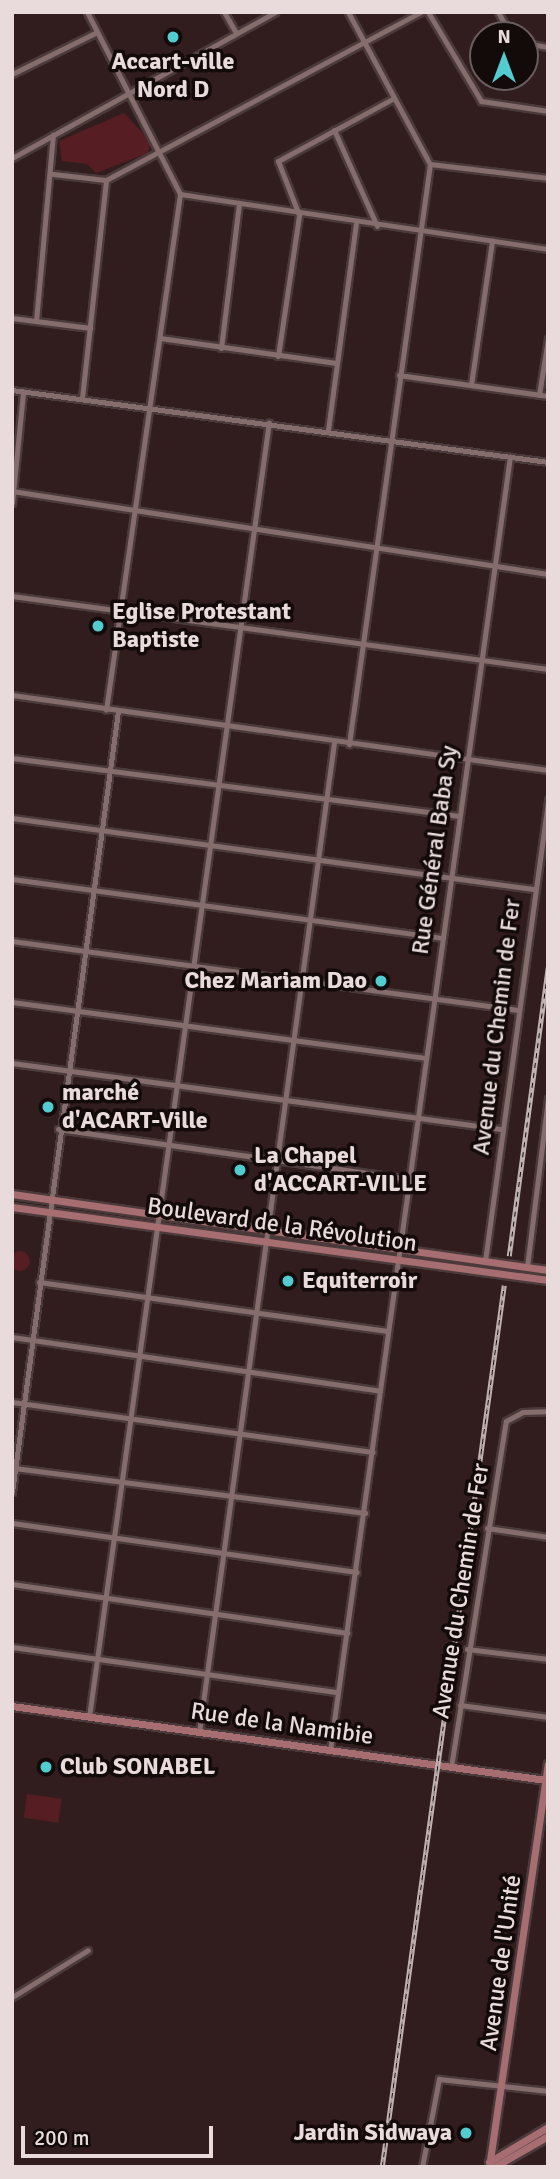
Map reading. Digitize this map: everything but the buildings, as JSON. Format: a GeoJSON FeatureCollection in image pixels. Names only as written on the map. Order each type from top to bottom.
{"type":"FeatureCollection","features":[{"type":"Feature","properties":{"kind":"main road","name":"Boulevard de la Révolution"},"geometry":{"type":"LineString","coordinates":[[12,1194],[548,1270]]}},
{"type":"Feature","properties":{"kind":"main road","name":"Boulevard de la Révolution"},"geometry":{"type":"LineString","coordinates":[[12,1208],[548,1280]]}},
{"type":"Feature","properties":{"kind":"main road","name":"Rue de la Namibie"},"geometry":{"type":"LineString","coordinates":[[12,1706],[547,1780]]}},
{"type":"Feature","properties":{"kind":"main road","name":"Avenue de l'Unité"},"geometry":{"type":"LineString","coordinates":[[491,2165],[548,1764]]}},
{"type":"Feature","properties":{"kind":"main road"},"geometry":{"type":"LineString","coordinates":[[491,2165],[548,2127]]}},
{"type":"Feature","properties":{"kind":"main road"},"geometry":{"type":"LineString","coordinates":[[491,2165],[548,2136]]}},
{"type":"Feature","properties":{"kind":"street"},"geometry":{"type":"LineString","coordinates":[[87,12],[126,93],[161,154],[180,194],[106,710]]}},
{"type":"Feature","properties":{"kind":"street"},"geometry":{"type":"LineString","coordinates":[[224,12],[236,33]]}},
{"type":"Feature","properties":{"kind":"street"},"geometry":{"type":"LineString","coordinates":[[12,158],[275,12]]}},
{"type":"Feature","properties":{"kind":"street"},"geometry":{"type":"LineString","coordinates":[[348,12],[430,164],[349,744]]}},
{"type":"Feature","properties":{"kind":"street"},"geometry":{"type":"LineString","coordinates":[[53,174],[106,180],[161,154],[421,12]]}},
{"type":"Feature","properties":{"kind":"street"},"geometry":{"type":"LineString","coordinates":[[428,12],[481,101],[548,111]]}},
{"type":"Feature","properties":{"kind":"street"},"geometry":{"type":"LineString","coordinates":[[12,74],[97,32]]}},
{"type":"Feature","properties":{"kind":"street"},"geometry":{"type":"LineString","coordinates":[[278,356],[299,215],[278,160],[394,98]]}},
{"type":"Feature","properties":{"kind":"street"},"geometry":{"type":"LineString","coordinates":[[334,130],[377,226]]}},
{"type":"Feature","properties":{"kind":"street"},"geometry":{"type":"LineString","coordinates":[[36,321],[53,174],[53,135]]}},
{"type":"Feature","properties":{"kind":"street"},"geometry":{"type":"LineString","coordinates":[[430,164],[548,178]]}},
{"type":"Feature","properties":{"kind":"street"},"geometry":{"type":"LineString","coordinates":[[82,398],[106,180]]}},
{"type":"Feature","properties":{"kind":"street"},"geometry":{"type":"LineString","coordinates":[[180,194],[356,224],[548,249]]}},
{"type":"Feature","properties":{"kind":"street"},"geometry":{"type":"LineString","coordinates":[[221,348],[239,204]]}},
{"type":"Feature","properties":{"kind":"street"},"geometry":{"type":"LineString","coordinates":[[328,430],[356,224]]}},
{"type":"Feature","properties":{"kind":"street"},"geometry":{"type":"LineString","coordinates":[[471,385],[492,241]]}},
{"type":"Feature","properties":{"kind":"street"},"geometry":{"type":"LineString","coordinates":[[12,318],[90,328]]}},
{"type":"Feature","properties":{"kind":"street"},"geometry":{"type":"LineString","coordinates":[[160,338],[336,363]]}},
{"type":"Feature","properties":{"kind":"street"},"geometry":{"type":"LineString","coordinates":[[539,395],[548,339]]}},
{"type":"Feature","properties":{"kind":"street"},"geometry":{"type":"LineString","coordinates":[[399,375],[548,396]]}},
{"type":"Feature","properties":{"kind":"street"},"geometry":{"type":"LineString","coordinates":[[12,390],[151,405],[548,462]]}},
{"type":"Feature","properties":{"kind":"street"},"geometry":{"type":"LineString","coordinates":[[12,503],[23,392]]}},
{"type":"Feature","properties":{"kind":"street"},"geometry":{"type":"LineString","coordinates":[[89,1717],[269,422]]}},
{"type":"Feature","properties":{"kind":"street","name":"Rue Général Baba Sy"},"geometry":{"type":"LineString","coordinates":[[330,1750],[357,1572],[491,564],[510,456]]}},
{"type":"Feature","properties":{"kind":"street"},"geometry":{"type":"LineString","coordinates":[[13,491],[377,542],[548,574]]}},
{"type":"Feature","properties":{"kind":"street"},"geometry":{"type":"LineString","coordinates":[[12,596],[548,668]]}},
{"type":"Feature","properties":{"kind":"street"},"geometry":{"type":"LineString","coordinates":[[12,695],[548,770]]}},
{"type":"Feature","properties":{"kind":"street"},"geometry":{"type":"LineString","coordinates":[[12,1492],[58,1129],[104,830],[118,711]]}},
{"type":"Feature","properties":{"kind":"street"},"geometry":{"type":"LineString","coordinates":[[199,1732],[320,861],[334,742]]}},
{"type":"Feature","properties":{"kind":"street"},"geometry":{"type":"LineString","coordinates":[[12,758],[457,816]]}},
{"type":"Feature","properties":{"kind":"street","name":"Avenue du Chemin de Fer"},"geometry":{"type":"LineString","coordinates":[[485,1261],[533,889],[548,799]]}},
{"type":"Feature","properties":{"kind":"street"},"geometry":{"type":"LineString","coordinates":[[12,818],[533,889]]}},
{"type":"Feature","properties":{"kind":"street"},"geometry":{"type":"LineString","coordinates":[[12,879],[440,938]]}},
{"type":"Feature","properties":{"kind":"street"},"geometry":{"type":"LineString","coordinates":[[12,941],[518,1010]]}},
{"type":"Feature","properties":{"kind":"street"},"geometry":{"type":"LineString","coordinates":[[12,1002],[78,1009],[294,1043],[425,1058]]}},
{"type":"Feature","properties":{"kind":"street"},"geometry":{"type":"LineString","coordinates":[[12,1063],[416,1120],[501,1129]]}},
{"type":"Feature","properties":{"kind":"street"},"geometry":{"type":"LineString","coordinates":[[527,1267],[548,1098]]}},
{"type":"Feature","properties":{"kind":"street"},"geometry":{"type":"LineString","coordinates":[[58,1129],[410,1179]]}},
{"type":"Feature","properties":{"kind":"street"},"geometry":{"type":"LineString","coordinates":[[39,1282],[388,1331]]}},
{"type":"Feature","properties":{"kind":"street"},"geometry":{"type":"LineString","coordinates":[[12,1338],[380,1391]]}},
{"type":"Feature","properties":{"kind":"street"},"geometry":{"type":"LineString","coordinates":[[12,1402],[373,1452]]}},
{"type":"Feature","properties":{"kind":"street","name":"Avenue du Chemin de Fer"},"geometry":{"type":"LineString","coordinates":[[451,1767],[467,1648],[506,1421],[523,1412],[548,1411]]}},
{"type":"Feature","properties":{"kind":"street"},"geometry":{"type":"LineString","coordinates":[[14,1468],[365,1513]]}},
{"type":"Feature","properties":{"kind":"street"},"geometry":{"type":"LineString","coordinates":[[12,1523],[357,1572]]}},
{"type":"Feature","properties":{"kind":"street"},"geometry":{"type":"LineString","coordinates":[[487,1528],[548,1537]]}},
{"type":"Feature","properties":{"kind":"street"},"geometry":{"type":"LineString","coordinates":[[12,1584],[347,1633]]}},
{"type":"Feature","properties":{"kind":"street"},"geometry":{"type":"LineString","coordinates":[[12,1647],[338,1692]]}},
{"type":"Feature","properties":{"kind":"street"},"geometry":{"type":"LineString","coordinates":[[467,1648],[548,1659]]}},
{"type":"Feature","properties":{"kind":"street"},"geometry":{"type":"LineString","coordinates":[[460,1705],[548,1717]]}},
{"type":"Feature","properties":{"kind":"street"},"geometry":{"type":"LineString","coordinates":[[12,1997],[88,1950]]}},
{"type":"Feature","properties":{"kind":"street"},"geometry":{"type":"LineString","coordinates":[[422,2167],[439,2079],[504,2084],[548,2091]]}},
{"type":"Feature","properties":{"kind":"shaded area"},"geometry":{"type":"Polygon","coordinates":[[[124,113],[151,142],[148,153],[96,173],[87,164],[62,161],[59,141],[124,113]]]}},
{"type":"Feature","properties":{"kind":"shaded area"},"geometry":{"type":"Polygon","coordinates":[[[16,1251],[24,1251],[30,1261],[24,1271],[16,1271],[10,1265],[10,1257],[16,1251]]]}},
{"type":"Feature","properties":{"kind":"shaded area"},"geometry":{"type":"Polygon","coordinates":[[[27,1794],[62,1799],[58,1823],[24,1818],[27,1794]]]}},
{"type":"Feature","properties":{"kind":"railway"},"geometry":{"type":"LineString","coordinates":[[509,1256],[548,968]]}},
{"type":"Feature","properties":{"kind":"railway"},"geometry":{"type":"LineString","coordinates":[[382,2167],[504,1285]]}},
{"type":"Feature","properties":{"kind":"place","name":"Accart-ville Nord D"},"geometry":{"type":"Point","coordinates":[173,37]}},
{"type":"Feature","properties":{"kind":"place","name":"Eglise Protestant Baptiste"},"geometry":{"type":"Point","coordinates":[98,626]}},
{"type":"Feature","properties":{"kind":"place","name":"Chez Mariam Dao"},"geometry":{"type":"Point","coordinates":[381,981]}},
{"type":"Feature","properties":{"kind":"place","name":"marché d'ACART-Ville"},"geometry":{"type":"Point","coordinates":[48,1107]}},
{"type":"Feature","properties":{"kind":"place","name":"La Chapel d'ACCART-VILLE"},"geometry":{"type":"Point","coordinates":[240,1170]}},
{"type":"Feature","properties":{"kind":"place","name":"Equiterroir"},"geometry":{"type":"Point","coordinates":[288,1281]}},
{"type":"Feature","properties":{"kind":"place","name":"Club SONABEL"},"geometry":{"type":"Point","coordinates":[46,1767]}},
{"type":"Feature","properties":{"kind":"place","name":"Jardin Sidwaya"},"geometry":{"type":"Point","coordinates":[466,2133]}}]}
